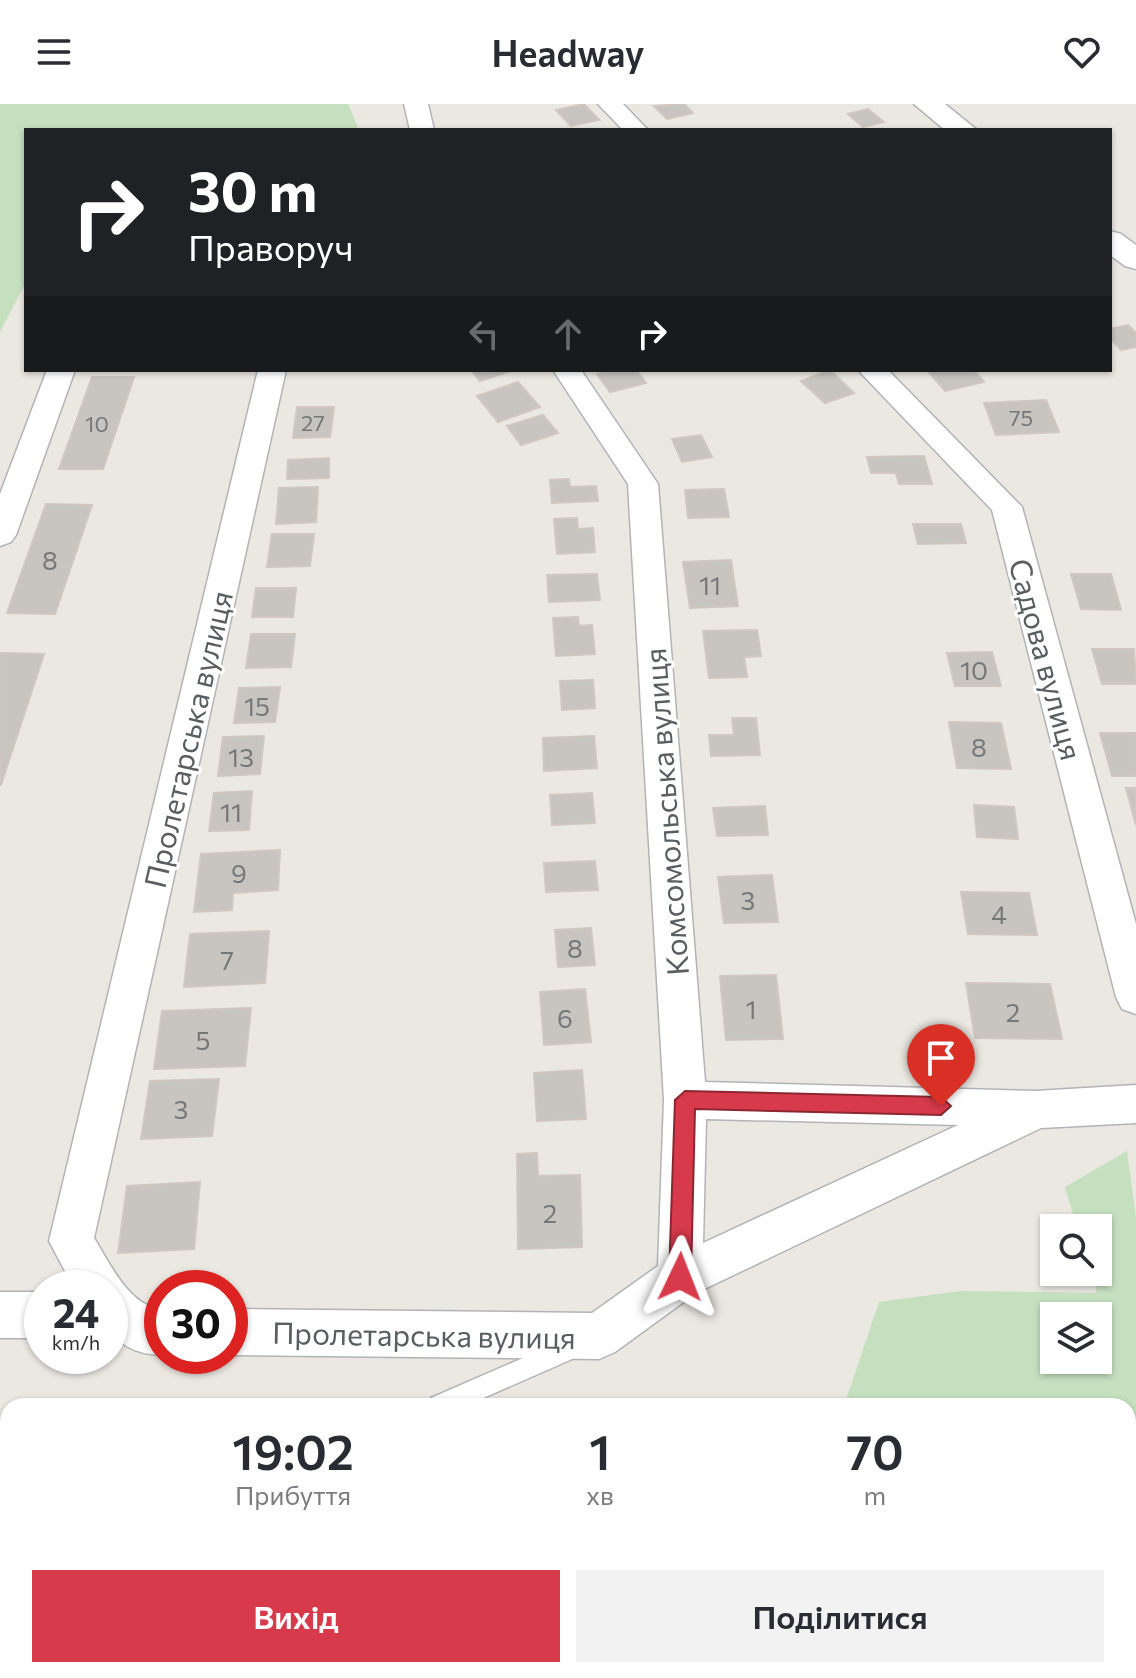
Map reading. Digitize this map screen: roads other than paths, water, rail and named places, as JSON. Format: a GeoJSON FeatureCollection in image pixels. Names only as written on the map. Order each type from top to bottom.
{"type":"FeatureCollection","features":[{"type":"Feature","properties":{"kind":"street"},"geometry":{"type":"LineString","coordinates":[[416,104],[422,128]]}},
{"type":"Feature","properties":{"kind":"street"},"geometry":{"type":"LineString","coordinates":[[610,104],[634,128]]}},
{"type":"Feature","properties":{"kind":"street"},"geometry":{"type":"LineString","coordinates":[[927,104],[960,128]]}},
{"type":"Feature","properties":{"kind":"street"},"geometry":{"type":"LineString","coordinates":[[1112,242],[1136,260]]}},
{"type":"Feature","properties":{"kind":"street"},"geometry":{"type":"LineString","coordinates":[[0,535],[60,372]]}},
{"type":"Feature","properties":{"kind":"street","name":"Пролетарська вулиця"},"geometry":{"type":"LineString","coordinates":[[88,1270],[71,1241],[272,372]]}},
{"type":"Feature","properties":{"kind":"street","name":"Комсомольська вулиця"},"geometry":{"type":"LineString","coordinates":[[568,372],[643,484],[685,1100],[680,1277]]}},
{"type":"Feature","properties":{"kind":"street","name":"Садова вулиця"},"geometry":{"type":"LineString","coordinates":[[874,372],[1007,507],[1136,997]]}},
{"type":"Feature","properties":{"kind":"street"},"geometry":{"type":"LineString","coordinates":[[685,1100],[1037,1109]]}},
{"type":"Feature","properties":{"kind":"street","name":"Пролетарська вулиця"},"geometry":{"type":"LineString","coordinates":[[248,1332],[599,1336],[680,1277],[1037,1109],[1136,1104]]}},
{"type":"Feature","properties":{"kind":"street"},"geometry":{"type":"LineString","coordinates":[[0,1315],[24,1315]]}},
{"type":"Feature","properties":{"kind":"street"},"geometry":{"type":"LineString","coordinates":[[128,1319],[144,1331]]}},
{"type":"Feature","properties":{"kind":"lane"},"geometry":{"type":"LineString","coordinates":[[457,1398],[599,1336]]}}]}
